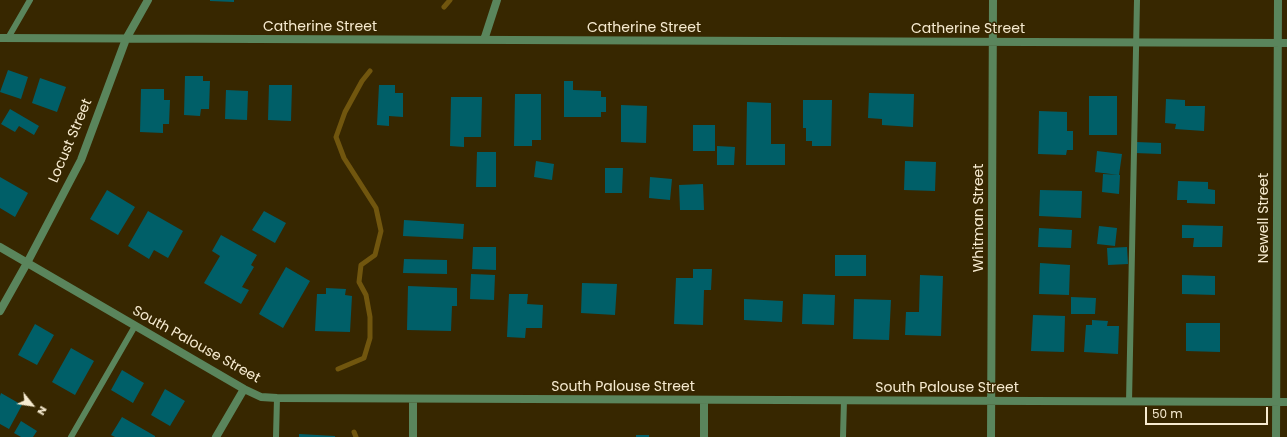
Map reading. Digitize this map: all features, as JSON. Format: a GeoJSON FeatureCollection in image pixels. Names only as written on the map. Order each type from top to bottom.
{"type":"FeatureCollection","features":[{"type":"Feature","properties":{"kind":"street","name":"Locust Street"},"geometry":{"type":"LineString","coordinates":[[0,311],[28,263],[81,160],[126,39],[148,0]]}},
{"type":"Feature","properties":{"kind":"street"},"geometry":{"type":"LineString","coordinates":[[484,40],[497,0]]}},
{"type":"Feature","properties":{"kind":"street","name":"Whitman Street"},"geometry":{"type":"LineString","coordinates":[[991,437],[993,0]]}},
{"type":"Feature","properties":{"kind":"street","name":"Newell Street"},"geometry":{"type":"LineString","coordinates":[[1276,437],[1278,0]]}},
{"type":"Feature","properties":{"kind":"street","name":"Catherine Street"},"geometry":{"type":"LineString","coordinates":[[4,38],[1287,44]]}},
{"type":"Feature","properties":{"kind":"street","name":"South Palouse Street"},"geometry":{"type":"LineString","coordinates":[[0,247],[244,390],[261,397],[413,399],[1287,402]]}},
{"type":"Feature","properties":{"kind":"street"},"geometry":{"type":"LineString","coordinates":[[216,437],[244,390]]}},
{"type":"Feature","properties":{"kind":"street"},"geometry":{"type":"LineString","coordinates":[[413,399],[413,437]]}},
{"type":"Feature","properties":{"kind":"street"},"geometry":{"type":"LineString","coordinates":[[704,400],[704,437]]}},
{"type":"Feature","properties":{"kind":"lane"},"geometry":{"type":"LineString","coordinates":[[4,38],[30,0]]}},
{"type":"Feature","properties":{"kind":"lane"},"geometry":{"type":"LineString","coordinates":[[1129,402],[1137,0]]}},
{"type":"Feature","properties":{"kind":"lane"},"geometry":{"type":"LineString","coordinates":[[71,437],[135,326]]}},
{"type":"Feature","properties":{"kind":"lane"},"geometry":{"type":"LineString","coordinates":[[276,437],[277,398]]}},
{"type":"Feature","properties":{"kind":"lane"},"geometry":{"type":"LineString","coordinates":[[843,437],[844,400]]}},
{"type":"Feature","properties":{"kind":"building"},"geometry":{"type":"Polygon","coordinates":[[[234,0],[234,2],[210,1],[234,0]]]}},
{"type":"Feature","properties":{"kind":"building"},"geometry":{"type":"Polygon","coordinates":[[[8,70],[28,77],[21,99],[0,92],[8,70]]]}},
{"type":"Feature","properties":{"kind":"building"},"geometry":{"type":"Polygon","coordinates":[[[185,76],[203,76],[203,81],[210,81],[209,109],[201,109],[200,116],[184,115],[185,76]]]}},
{"type":"Feature","properties":{"kind":"building"},"geometry":{"type":"Polygon","coordinates":[[[40,78],[66,87],[57,112],[32,103],[40,78]]]}},
{"type":"Feature","properties":{"kind":"building"},"geometry":{"type":"Polygon","coordinates":[[[564,81],[573,81],[573,90],[601,91],[601,97],[606,97],[606,112],[601,112],[601,117],[564,117],[564,81]]]}},
{"type":"Feature","properties":{"kind":"building"},"geometry":{"type":"Polygon","coordinates":[[[269,85],[292,85],[291,121],[268,120],[269,85]]]}},
{"type":"Feature","properties":{"kind":"building"},"geometry":{"type":"Polygon","coordinates":[[[379,85],[395,85],[395,93],[403,93],[403,117],[389,116],[389,126],[377,125],[379,85]]]}},
{"type":"Feature","properties":{"kind":"building"},"geometry":{"type":"Polygon","coordinates":[[[141,89],[164,89],[164,100],[170,100],[169,124],[163,124],[163,133],[140,132],[141,89]]]}},
{"type":"Feature","properties":{"kind":"building"},"geometry":{"type":"Polygon","coordinates":[[[226,90],[248,91],[247,120],[225,119],[226,90]]]}},
{"type":"Feature","properties":{"kind":"building"},"geometry":{"type":"Polygon","coordinates":[[[869,93],[914,94],[913,127],[882,125],[882,119],[868,118],[869,93]]]}},
{"type":"Feature","properties":{"kind":"building"},"geometry":{"type":"Polygon","coordinates":[[[515,94],[541,94],[541,140],[532,140],[532,146],[514,146],[515,94]]]}},
{"type":"Feature","properties":{"kind":"building"},"geometry":{"type":"Polygon","coordinates":[[[1089,96],[1117,96],[1117,135],[1089,135],[1089,96]]]}},
{"type":"Feature","properties":{"kind":"building"},"geometry":{"type":"Polygon","coordinates":[[[451,97],[482,97],[481,137],[464,137],[464,147],[450,146],[451,97]]]}},
{"type":"Feature","properties":{"kind":"building"},"geometry":{"type":"Polygon","coordinates":[[[1166,99],[1185,100],[1185,106],[1205,106],[1204,131],[1175,129],[1176,124],[1165,123],[1166,99]]]}},
{"type":"Feature","properties":{"kind":"building"},"geometry":{"type":"Polygon","coordinates":[[[803,100],[832,100],[831,146],[812,146],[812,141],[806,141],[806,128],[803,128],[803,100]]]}},
{"type":"Feature","properties":{"kind":"building"},"geometry":{"type":"Polygon","coordinates":[[[747,102],[771,103],[771,144],[785,144],[785,165],[746,165],[747,102]]]}},
{"type":"Feature","properties":{"kind":"building"},"geometry":{"type":"Polygon","coordinates":[[[621,105],[647,106],[646,143],[621,142],[621,105]]]}},
{"type":"Feature","properties":{"kind":"building"},"geometry":{"type":"Polygon","coordinates":[[[10,109],[39,126],[34,135],[19,126],[15,132],[1,124],[10,109]]]}},
{"type":"Feature","properties":{"kind":"building"},"geometry":{"type":"Polygon","coordinates":[[[1039,111],[1067,112],[1067,131],[1073,131],[1073,150],[1067,150],[1066,155],[1038,154],[1039,111]]]}},
{"type":"Feature","properties":{"kind":"building"},"geometry":{"type":"Polygon","coordinates":[[[693,125],[715,125],[715,151],[693,151],[693,125]]]}},
{"type":"Feature","properties":{"kind":"building"},"geometry":{"type":"Polygon","coordinates":[[[1136,142],[1161,143],[1161,154],[1135,153],[1136,142]]]}},
{"type":"Feature","properties":{"kind":"building"},"geometry":{"type":"Polygon","coordinates":[[[717,146],[735,147],[734,165],[717,165],[717,146]]]}},
{"type":"Feature","properties":{"kind":"building"},"geometry":{"type":"Polygon","coordinates":[[[1097,151],[1122,154],[1119,175],[1095,172],[1097,151]]]}},
{"type":"Feature","properties":{"kind":"building"},"geometry":{"type":"Polygon","coordinates":[[[477,152],[496,152],[496,187],[476,187],[477,152]]]}},
{"type":"Feature","properties":{"kind":"building"},"geometry":{"type":"Polygon","coordinates":[[[536,161],[554,164],[552,180],[534,177],[536,161]]]}},
{"type":"Feature","properties":{"kind":"building"},"geometry":{"type":"Polygon","coordinates":[[[905,161],[936,162],[935,191],[904,190],[905,161]]]}},
{"type":"Feature","properties":{"kind":"building"},"geometry":{"type":"Polygon","coordinates":[[[605,168],[623,168],[622,193],[605,193],[605,168]]]}},
{"type":"Feature","properties":{"kind":"building"},"geometry":{"type":"Polygon","coordinates":[[[1103,174],[1120,175],[1119,194],[1102,192],[1103,174]]]}},
{"type":"Feature","properties":{"kind":"building"},"geometry":{"type":"Polygon","coordinates":[[[0,177],[28,193],[15,217],[0,208],[0,177]]]}},
{"type":"Feature","properties":{"kind":"building"},"geometry":{"type":"Polygon","coordinates":[[[650,177],[672,179],[670,200],[649,198],[650,177]]]}},
{"type":"Feature","properties":{"kind":"building"},"geometry":{"type":"Polygon","coordinates":[[[1178,181],[1208,182],[1208,189],[1215,190],[1215,204],[1187,203],[1187,200],[1177,200],[1178,181]]]}},
{"type":"Feature","properties":{"kind":"building"},"geometry":{"type":"Polygon","coordinates":[[[703,184],[704,210],[680,210],[679,185],[703,184]]]}},
{"type":"Feature","properties":{"kind":"building"},"geometry":{"type":"Polygon","coordinates":[[[107,190],[135,207],[118,235],[90,219],[107,190]]]}},
{"type":"Feature","properties":{"kind":"building"},"geometry":{"type":"Polygon","coordinates":[[[1040,190],[1082,191],[1081,218],[1039,216],[1040,190]]]}},
{"type":"Feature","properties":{"kind":"building"},"geometry":{"type":"Polygon","coordinates":[[[148,211],[183,231],[168,258],[154,250],[149,259],[128,246],[148,211]]]}},
{"type":"Feature","properties":{"kind":"building"},"geometry":{"type":"Polygon","coordinates":[[[264,211],[286,223],[275,243],[252,230],[264,211]]]}},
{"type":"Feature","properties":{"kind":"building"},"geometry":{"type":"Polygon","coordinates":[[[404,220],[464,224],[463,239],[403,236],[404,220]]]}},
{"type":"Feature","properties":{"kind":"building"},"geometry":{"type":"Polygon","coordinates":[[[1182,225],[1223,226],[1222,247],[1193,247],[1194,238],[1182,238],[1182,225]]]}},
{"type":"Feature","properties":{"kind":"building"},"geometry":{"type":"Polygon","coordinates":[[[1099,226],[1117,228],[1115,246],[1097,244],[1099,226]]]}},
{"type":"Feature","properties":{"kind":"building"},"geometry":{"type":"Polygon","coordinates":[[[1039,228],[1072,230],[1071,248],[1038,247],[1039,228]]]}},
{"type":"Feature","properties":{"kind":"building"},"geometry":{"type":"Polygon","coordinates":[[[221,235],[257,255],[251,265],[254,267],[242,287],[249,290],[241,304],[204,283],[220,256],[212,251],[221,235]]]}},
{"type":"Feature","properties":{"kind":"building"},"geometry":{"type":"Polygon","coordinates":[[[473,247],[496,247],[496,270],[472,269],[473,247]]]}},
{"type":"Feature","properties":{"kind":"building"},"geometry":{"type":"Polygon","coordinates":[[[1127,247],[1128,264],[1108,265],[1107,248],[1127,247]]]}},
{"type":"Feature","properties":{"kind":"building"},"geometry":{"type":"Polygon","coordinates":[[[835,255],[866,255],[866,276],[835,276],[835,255]]]}},
{"type":"Feature","properties":{"kind":"building"},"geometry":{"type":"Polygon","coordinates":[[[404,259],[447,260],[447,274],[403,273],[404,259]]]}},
{"type":"Feature","properties":{"kind":"building"},"geometry":{"type":"Polygon","coordinates":[[[1040,263],[1070,265],[1069,295],[1039,294],[1040,263]]]}},
{"type":"Feature","properties":{"kind":"building"},"geometry":{"type":"Polygon","coordinates":[[[286,267],[310,281],[283,328],[259,314],[286,267]]]}},
{"type":"Feature","properties":{"kind":"building"},"geometry":{"type":"Polygon","coordinates":[[[693,269],[712,269],[711,290],[704,290],[703,325],[674,324],[676,278],[693,278],[693,269]]]}},
{"type":"Feature","properties":{"kind":"building"},"geometry":{"type":"Polygon","coordinates":[[[471,274],[495,275],[494,300],[470,299],[471,274]]]}},
{"type":"Feature","properties":{"kind":"building"},"geometry":{"type":"Polygon","coordinates":[[[920,275],[943,276],[941,336],[905,335],[906,312],[919,312],[920,275]]]}},
{"type":"Feature","properties":{"kind":"building"},"geometry":{"type":"Polygon","coordinates":[[[1182,275],[1215,276],[1215,295],[1182,294],[1182,275]]]}},
{"type":"Feature","properties":{"kind":"building"},"geometry":{"type":"Polygon","coordinates":[[[582,283],[617,284],[615,315],[581,313],[582,283]]]}},
{"type":"Feature","properties":{"kind":"building"},"geometry":{"type":"Polygon","coordinates":[[[408,286],[457,288],[457,306],[452,306],[451,331],[407,330],[408,286]]]}},
{"type":"Feature","properties":{"kind":"building"},"geometry":{"type":"Polygon","coordinates":[[[326,288],[346,289],[345,295],[352,296],[350,332],[315,331],[317,294],[326,294],[326,288]]]}},
{"type":"Feature","properties":{"kind":"building"},"geometry":{"type":"Polygon","coordinates":[[[509,294],[528,294],[527,304],[543,305],[542,328],[526,328],[525,338],[507,337],[509,294]]]}},
{"type":"Feature","properties":{"kind":"building"},"geometry":{"type":"Polygon","coordinates":[[[803,294],[835,295],[834,325],[802,324],[803,294]]]}},
{"type":"Feature","properties":{"kind":"building"},"geometry":{"type":"Polygon","coordinates":[[[1071,297],[1096,298],[1095,314],[1071,314],[1071,297]]]}},
{"type":"Feature","properties":{"kind":"building"},"geometry":{"type":"Polygon","coordinates":[[[744,299],[783,301],[782,322],[744,320],[744,299]]]}},
{"type":"Feature","properties":{"kind":"building"},"geometry":{"type":"Polygon","coordinates":[[[854,299],[891,300],[889,340],[853,339],[854,299]]]}},
{"type":"Feature","properties":{"kind":"building"},"geometry":{"type":"Polygon","coordinates":[[[1033,315],[1065,316],[1064,352],[1031,351],[1033,315]]]}},
{"type":"Feature","properties":{"kind":"building"},"geometry":{"type":"Polygon","coordinates":[[[1092,320],[1108,321],[1107,326],[1119,326],[1118,354],[1084,352],[1086,325],[1092,325],[1092,320]]]}},
{"type":"Feature","properties":{"kind":"building"},"geometry":{"type":"Polygon","coordinates":[[[1186,323],[1220,323],[1220,352],[1186,351],[1186,323]]]}},
{"type":"Feature","properties":{"kind":"building"},"geometry":{"type":"Polygon","coordinates":[[[35,324],[54,335],[37,365],[18,355],[35,324]]]}},
{"type":"Feature","properties":{"kind":"building"},"geometry":{"type":"Polygon","coordinates":[[[71,348],[94,361],[75,395],[52,382],[71,348]]]}},
{"type":"Feature","properties":{"kind":"building"},"geometry":{"type":"Polygon","coordinates":[[[122,370],[144,383],[133,403],[111,390],[122,370]]]}},
{"type":"Feature","properties":{"kind":"building"},"geometry":{"type":"Polygon","coordinates":[[[165,389],[185,401],[170,426],[151,415],[165,389]]]}},
{"type":"Feature","properties":{"kind":"building"},"geometry":{"type":"Polygon","coordinates":[[[1,393],[22,405],[9,429],[0,424],[1,393]]]}},
{"type":"Feature","properties":{"kind":"building"},"geometry":{"type":"Polygon","coordinates":[[[122,417],[155,437],[115,437],[111,435],[122,417]]]}},
{"type":"Feature","properties":{"kind":"building"},"geometry":{"type":"Polygon","coordinates":[[[21,421],[37,431],[33,437],[21,437],[14,433],[21,421]]]}},
{"type":"Feature","properties":{"kind":"building"},"geometry":{"type":"Polygon","coordinates":[[[299,434],[335,436],[335,437],[299,437],[299,434]]]}},
{"type":"Feature","properties":{"kind":"building"},"geometry":{"type":"Polygon","coordinates":[[[636,435],[649,435],[649,437],[636,437],[636,435]]]}},
{"type":"Feature","properties":{"kind":"waterway"},"geometry":{"type":"LineString","coordinates":[[444,7],[450,0]]}},
{"type":"Feature","properties":{"kind":"waterway"},"geometry":{"type":"LineString","coordinates":[[338,369],[364,358],[370,338],[370,317],[366,295],[359,282],[361,265],[375,255],[381,231],[376,208],[344,158],[336,137],[345,112],[362,81],[370,71]]}},
{"type":"Feature","properties":{"kind":"waterway"},"geometry":{"type":"LineString","coordinates":[[354,432],[356,437]]}}]}
